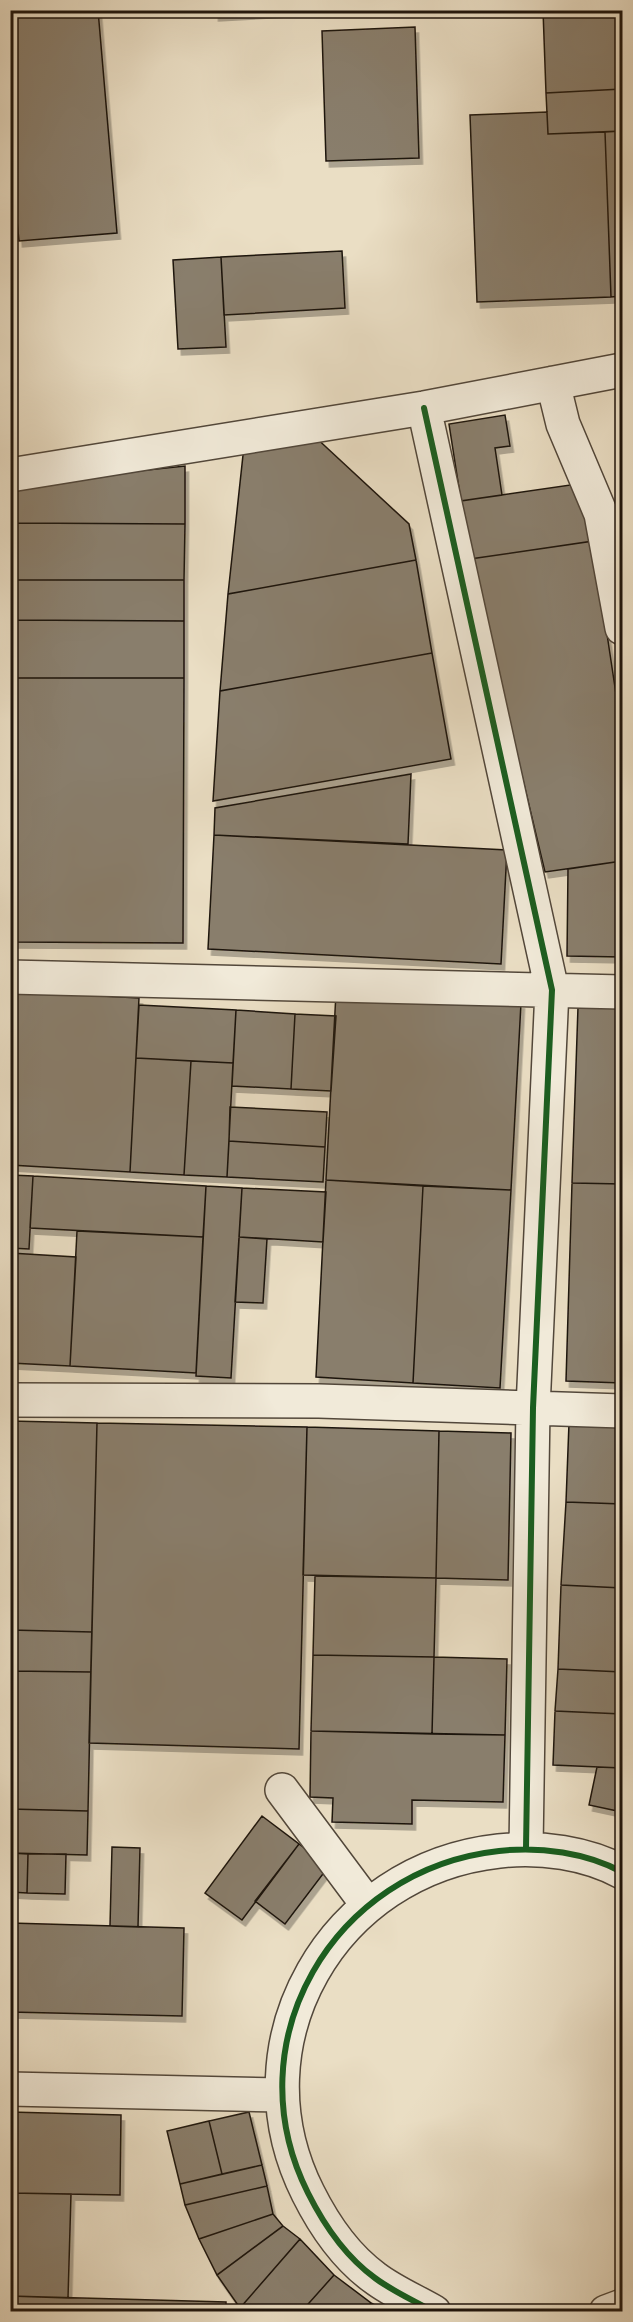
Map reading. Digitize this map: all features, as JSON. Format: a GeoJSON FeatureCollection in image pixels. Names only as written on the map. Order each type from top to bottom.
{"type":"FeatureCollection","features":[{"type":"Feature","properties":{"kind":"street"},"geometry":{"type":"LineString","coordinates":[[10,475],[424,408],[622,370]]}},
{"type":"Feature","properties":{"kind":"street"},"geometry":{"type":"LineString","coordinates":[[553,383],[563,424],[601,514],[622,627]]}},
{"type":"Feature","properties":{"kind":"street"},"geometry":{"type":"LineString","coordinates":[[424,408],[552,990],[533,1408],[526,1848]]}},
{"type":"Feature","properties":{"kind":"street"},"geometry":{"type":"LineString","coordinates":[[10,977],[622,992]]}},
{"type":"Feature","properties":{"kind":"street"},"geometry":{"type":"LineString","coordinates":[[10,1400],[319,1401],[622,1411]]}},
{"type":"Feature","properties":{"kind":"street"},"geometry":{"type":"LineString","coordinates":[[282,1790],[367,1904]]}},
{"type":"Feature","properties":{"kind":"street"},"geometry":{"type":"LineString","coordinates":[[434,2312],[374,2278],[325,2227],[294,2164],[281,2095],[290,2024],[319,1958],[367,1904],[415,1873],[469,1854],[526,1848],[602,1861],[622,1872]]}},
{"type":"Feature","properties":{"kind":"street"},"geometry":{"type":"LineString","coordinates":[[10,2089],[281,2095]]}},
{"type":"Feature","properties":{"kind":"street"},"geometry":{"type":"LineString","coordinates":[[606,2312],[622,2306]]}},
{"type":"Feature","properties":{"kind":"building"},"geometry":{"type":"Polygon","coordinates":[[[10,10],[98,10],[117,233],[19,241],[10,150],[10,10]]]}},
{"type":"Feature","properties":{"kind":"building"},"geometry":{"type":"Polygon","coordinates":[[[215,10],[304,10],[215,15],[215,10]]]}},
{"type":"Feature","properties":{"kind":"building"},"geometry":{"type":"Polygon","coordinates":[[[543,10],[622,10],[622,89],[546,93],[543,10]]]}},
{"type":"Feature","properties":{"kind":"building"},"geometry":{"type":"Polygon","coordinates":[[[415,27],[419,158],[326,161],[322,31],[415,27]]]}},
{"type":"Feature","properties":{"kind":"building"},"geometry":{"type":"Polygon","coordinates":[[[622,89],[622,131],[548,134],[546,93],[622,89]]]}},
{"type":"Feature","properties":{"kind":"building"},"geometry":{"type":"Polygon","coordinates":[[[547,112],[548,134],[605,132],[611,297],[477,302],[470,115],[547,112]]]}},
{"type":"Feature","properties":{"kind":"building"},"geometry":{"type":"Polygon","coordinates":[[[622,131],[622,296],[611,297],[605,132],[622,131]]]}},
{"type":"Feature","properties":{"kind":"building"},"geometry":{"type":"Polygon","coordinates":[[[342,251],[345,308],[224,315],[221,257],[342,251]]]}},
{"type":"Feature","properties":{"kind":"building"},"geometry":{"type":"Polygon","coordinates":[[[221,257],[226,347],[178,349],[173,260],[221,257]]]}},
{"type":"Feature","properties":{"kind":"building"},"geometry":{"type":"Polygon","coordinates":[[[505,415],[510,446],[495,448],[502,495],[461,501],[449,424],[505,415]]]}},
{"type":"Feature","properties":{"kind":"building"},"geometry":{"type":"Polygon","coordinates":[[[312,434],[409,524],[416,560],[228,594],[244,446],[312,434]]]}},
{"type":"Feature","properties":{"kind":"building"},"geometry":{"type":"Polygon","coordinates":[[[185,466],[185,524],[14,523],[14,484],[185,466]]]}},
{"type":"Feature","properties":{"kind":"building"},"geometry":{"type":"Polygon","coordinates":[[[584,483],[593,541],[470,559],[461,501],[584,483]]]}},
{"type":"Feature","properties":{"kind":"building"},"geometry":{"type":"Polygon","coordinates":[[[14,523],[185,524],[184,580],[13,580],[14,523]]]}},
{"type":"Feature","properties":{"kind":"building"},"geometry":{"type":"Polygon","coordinates":[[[593,541],[622,734],[622,861],[545,872],[470,559],[593,541]]]}},
{"type":"Feature","properties":{"kind":"building"},"geometry":{"type":"Polygon","coordinates":[[[416,560],[432,653],[220,691],[228,594],[416,560]]]}},
{"type":"Feature","properties":{"kind":"building"},"geometry":{"type":"Polygon","coordinates":[[[10,580],[184,580],[184,621],[10,620],[10,580]]]}},
{"type":"Feature","properties":{"kind":"building"},"geometry":{"type":"Polygon","coordinates":[[[10,620],[184,621],[184,678],[10,678],[10,620]]]}},
{"type":"Feature","properties":{"kind":"building"},"geometry":{"type":"Polygon","coordinates":[[[432,653],[451,759],[213,801],[220,691],[432,653]]]}},
{"type":"Feature","properties":{"kind":"building"},"geometry":{"type":"Polygon","coordinates":[[[10,678],[184,678],[183,943],[10,942],[10,678]]]}},
{"type":"Feature","properties":{"kind":"building"},"geometry":{"type":"Polygon","coordinates":[[[411,774],[408,844],[214,835],[215,808],[411,774]]]}},
{"type":"Feature","properties":{"kind":"building"},"geometry":{"type":"Polygon","coordinates":[[[214,835],[507,850],[501,964],[208,949],[214,835]]]}},
{"type":"Feature","properties":{"kind":"building"},"geometry":{"type":"Polygon","coordinates":[[[622,861],[622,957],[567,956],[568,869],[622,861]]]}},
{"type":"Feature","properties":{"kind":"building"},"geometry":{"type":"Polygon","coordinates":[[[10,991],[139,998],[130,1172],[10,1165],[10,991]]]}},
{"type":"Feature","properties":{"kind":"building"},"geometry":{"type":"Polygon","coordinates":[[[336,993],[521,1003],[511,1190],[326,1180],[336,993]]]}},
{"type":"Feature","properties":{"kind":"building"},"geometry":{"type":"Polygon","coordinates":[[[139,1005],[236,1010],[233,1063],[136,1058],[139,1005]]]}},
{"type":"Feature","properties":{"kind":"building"},"geometry":{"type":"Polygon","coordinates":[[[578,1007],[622,1008],[622,1184],[572,1183],[578,1007]]]}},
{"type":"Feature","properties":{"kind":"building"},"geometry":{"type":"Polygon","coordinates":[[[236,1010],[295,1014],[291,1089],[232,1086],[236,1010]]]}},
{"type":"Feature","properties":{"kind":"building"},"geometry":{"type":"Polygon","coordinates":[[[295,1014],[336,1016],[331,1091],[291,1089],[295,1014]]]}},
{"type":"Feature","properties":{"kind":"building"},"geometry":{"type":"Polygon","coordinates":[[[136,1058],[191,1061],[184,1175],[130,1172],[136,1058]]]}},
{"type":"Feature","properties":{"kind":"building"},"geometry":{"type":"Polygon","coordinates":[[[191,1061],[233,1063],[227,1177],[184,1175],[191,1061]]]}},
{"type":"Feature","properties":{"kind":"building"},"geometry":{"type":"Polygon","coordinates":[[[230,1107],[327,1112],[325,1147],[229,1141],[230,1107]]]}},
{"type":"Feature","properties":{"kind":"building"},"geometry":{"type":"Polygon","coordinates":[[[229,1141],[325,1147],[323,1182],[227,1177],[229,1141]]]}},
{"type":"Feature","properties":{"kind":"building"},"geometry":{"type":"Polygon","coordinates":[[[10,1175],[33,1176],[29,1249],[10,1248],[10,1175]]]}},
{"type":"Feature","properties":{"kind":"building"},"geometry":{"type":"Polygon","coordinates":[[[33,1176],[206,1186],[203,1237],[30,1228],[33,1176]]]}},
{"type":"Feature","properties":{"kind":"building"},"geometry":{"type":"Polygon","coordinates":[[[326,1180],[423,1186],[413,1383],[316,1377],[326,1180]]]}},
{"type":"Feature","properties":{"kind":"building"},"geometry":{"type":"Polygon","coordinates":[[[572,1183],[622,1184],[622,1383],[566,1381],[572,1183]]]}},
{"type":"Feature","properties":{"kind":"building"},"geometry":{"type":"Polygon","coordinates":[[[206,1186],[242,1188],[231,1378],[196,1376],[206,1186]]]}},
{"type":"Feature","properties":{"kind":"building"},"geometry":{"type":"Polygon","coordinates":[[[423,1186],[511,1190],[500,1388],[413,1383],[423,1186]]]}},
{"type":"Feature","properties":{"kind":"building"},"geometry":{"type":"Polygon","coordinates":[[[242,1188],[326,1192],[323,1242],[239,1237],[242,1188]]]}},
{"type":"Feature","properties":{"kind":"building"},"geometry":{"type":"Polygon","coordinates":[[[77,1231],[203,1237],[196,1373],[70,1366],[77,1231]]]}},
{"type":"Feature","properties":{"kind":"building"},"geometry":{"type":"Polygon","coordinates":[[[239,1237],[267,1239],[263,1303],[235,1302],[239,1237]]]}},
{"type":"Feature","properties":{"kind":"building"},"geometry":{"type":"Polygon","coordinates":[[[10,1253],[76,1257],[70,1366],[10,1363],[10,1253]]]}},
{"type":"Feature","properties":{"kind":"building"},"geometry":{"type":"Polygon","coordinates":[[[10,1421],[97,1423],[92,1632],[10,1630],[10,1421]]]}},
{"type":"Feature","properties":{"kind":"building"},"geometry":{"type":"Polygon","coordinates":[[[97,1423],[307,1427],[299,1749],[89,1743],[97,1423]]]}},
{"type":"Feature","properties":{"kind":"building"},"geometry":{"type":"Polygon","coordinates":[[[569,1423],[622,1426],[622,1504],[566,1502],[569,1423]]]}},
{"type":"Feature","properties":{"kind":"building"},"geometry":{"type":"Polygon","coordinates":[[[307,1427],[439,1431],[436,1578],[303,1575],[307,1427]]]}},
{"type":"Feature","properties":{"kind":"building"},"geometry":{"type":"Polygon","coordinates":[[[439,1431],[511,1433],[508,1580],[436,1578],[439,1431]]]}},
{"type":"Feature","properties":{"kind":"building"},"geometry":{"type":"Polygon","coordinates":[[[566,1502],[622,1504],[622,1588],[561,1585],[566,1502]]]}},
{"type":"Feature","properties":{"kind":"building"},"geometry":{"type":"Polygon","coordinates":[[[315,1576],[436,1578],[434,1657],[313,1655],[315,1576]]]}},
{"type":"Feature","properties":{"kind":"building"},"geometry":{"type":"Polygon","coordinates":[[[561,1585],[622,1588],[622,1672],[558,1669],[561,1585]]]}},
{"type":"Feature","properties":{"kind":"building"},"geometry":{"type":"Polygon","coordinates":[[[10,1630],[92,1632],[91,1672],[10,1671],[10,1630]]]}},
{"type":"Feature","properties":{"kind":"building"},"geometry":{"type":"Polygon","coordinates":[[[313,1655],[434,1657],[432,1734],[311,1731],[313,1655]]]}},
{"type":"Feature","properties":{"kind":"building"},"geometry":{"type":"Polygon","coordinates":[[[434,1657],[507,1659],[505,1735],[432,1734],[434,1657]]]}},
{"type":"Feature","properties":{"kind":"building"},"geometry":{"type":"Polygon","coordinates":[[[558,1669],[622,1672],[622,1714],[555,1711],[558,1669]]]}},
{"type":"Feature","properties":{"kind":"building"},"geometry":{"type":"Polygon","coordinates":[[[10,1671],[91,1672],[88,1811],[10,1809],[10,1671]]]}},
{"type":"Feature","properties":{"kind":"building"},"geometry":{"type":"Polygon","coordinates":[[[555,1711],[622,1714],[622,1768],[553,1765],[555,1711]]]}},
{"type":"Feature","properties":{"kind":"building"},"geometry":{"type":"Polygon","coordinates":[[[311,1731],[505,1735],[503,1802],[412,1800],[412,1824],[332,1822],[333,1798],[310,1797],[311,1731]]]}},
{"type":"Feature","properties":{"kind":"building"},"geometry":{"type":"Polygon","coordinates":[[[597,1767],[622,1768],[622,1812],[589,1805],[597,1767]]]}},
{"type":"Feature","properties":{"kind":"building"},"geometry":{"type":"Polygon","coordinates":[[[10,1809],[88,1811],[87,1855],[10,1853],[10,1809]]]}},
{"type":"Feature","properties":{"kind":"building"},"geometry":{"type":"Polygon","coordinates":[[[262,1816],[299,1844],[242,1920],[205,1893],[262,1816]]]}},
{"type":"Feature","properties":{"kind":"building"},"geometry":{"type":"Polygon","coordinates":[[[299,1844],[329,1866],[285,1924],[255,1901],[299,1844]]]}},
{"type":"Feature","properties":{"kind":"building"},"geometry":{"type":"Polygon","coordinates":[[[112,1847],[140,1848],[138,1927],[110,1926],[112,1847]]]}},
{"type":"Feature","properties":{"kind":"building"},"geometry":{"type":"Polygon","coordinates":[[[10,1853],[28,1854],[27,1893],[10,1892],[10,1853]]]}},
{"type":"Feature","properties":{"kind":"building"},"geometry":{"type":"Polygon","coordinates":[[[28,1854],[66,1854],[65,1894],[27,1893],[28,1854]]]}},
{"type":"Feature","properties":{"kind":"building"},"geometry":{"type":"Polygon","coordinates":[[[10,1923],[184,1928],[182,2016],[10,2012],[10,1923]]]}},
{"type":"Feature","properties":{"kind":"building"},"geometry":{"type":"Polygon","coordinates":[[[10,2112],[121,2115],[120,2195],[10,2193],[10,2112]]]}},
{"type":"Feature","properties":{"kind":"building"},"geometry":{"type":"Polygon","coordinates":[[[249,2112],[262,2165],[222,2174],[209,2121],[249,2112]]]}},
{"type":"Feature","properties":{"kind":"building"},"geometry":{"type":"Polygon","coordinates":[[[209,2121],[222,2174],[180,2184],[167,2131],[209,2121]]]}},
{"type":"Feature","properties":{"kind":"building"},"geometry":{"type":"Polygon","coordinates":[[[262,2165],[267,2186],[185,2205],[180,2184],[262,2165]]]}},
{"type":"Feature","properties":{"kind":"building"},"geometry":{"type":"Polygon","coordinates":[[[267,2186],[273,2214],[199,2239],[185,2205],[267,2186]]]}},
{"type":"Feature","properties":{"kind":"building"},"geometry":{"type":"Polygon","coordinates":[[[10,2193],[71,2194],[68,2298],[10,2296],[10,2193]]]}},
{"type":"Feature","properties":{"kind":"building"},"geometry":{"type":"Polygon","coordinates":[[[273,2214],[283,2226],[217,2275],[199,2239],[273,2214]]]}},
{"type":"Feature","properties":{"kind":"building"},"geometry":{"type":"Polygon","coordinates":[[[283,2226],[300,2239],[240,2308],[217,2275],[283,2226]]]}},
{"type":"Feature","properties":{"kind":"building"},"geometry":{"type":"Polygon","coordinates":[[[300,2239],[334,2275],[301,2312],[243,2312],[240,2308],[300,2239]]]}},
{"type":"Feature","properties":{"kind":"building"},"geometry":{"type":"Polygon","coordinates":[[[334,2275],[371,2303],[365,2312],[301,2312],[334,2275]]]}},
{"type":"Feature","properties":{"kind":"building"},"geometry":{"type":"Polygon","coordinates":[[[10,2296],[226,2302],[226,2312],[10,2312],[10,2296]]]}},
{"type":"Feature","properties":{"kind":"building"},"geometry":{"type":"Polygon","coordinates":[[[371,2303],[388,2312],[365,2312],[371,2303]]]}},
{"type":"Feature","properties":{"kind":"cycle path"},"geometry":{"type":"LineString","coordinates":[[424,408],[552,990],[533,1408],[526,1848]]}},
{"type":"Feature","properties":{"kind":"cycle path"},"geometry":{"type":"LineString","coordinates":[[434,2312],[396,2292],[364,2270],[345,2250],[321,2217],[308,2193],[288,2136],[282,2078],[291,2023],[313,1972],[346,1927],[388,1891],[440,1865],[499,1851],[547,1850],[594,1860],[622,1872]]}}]}
